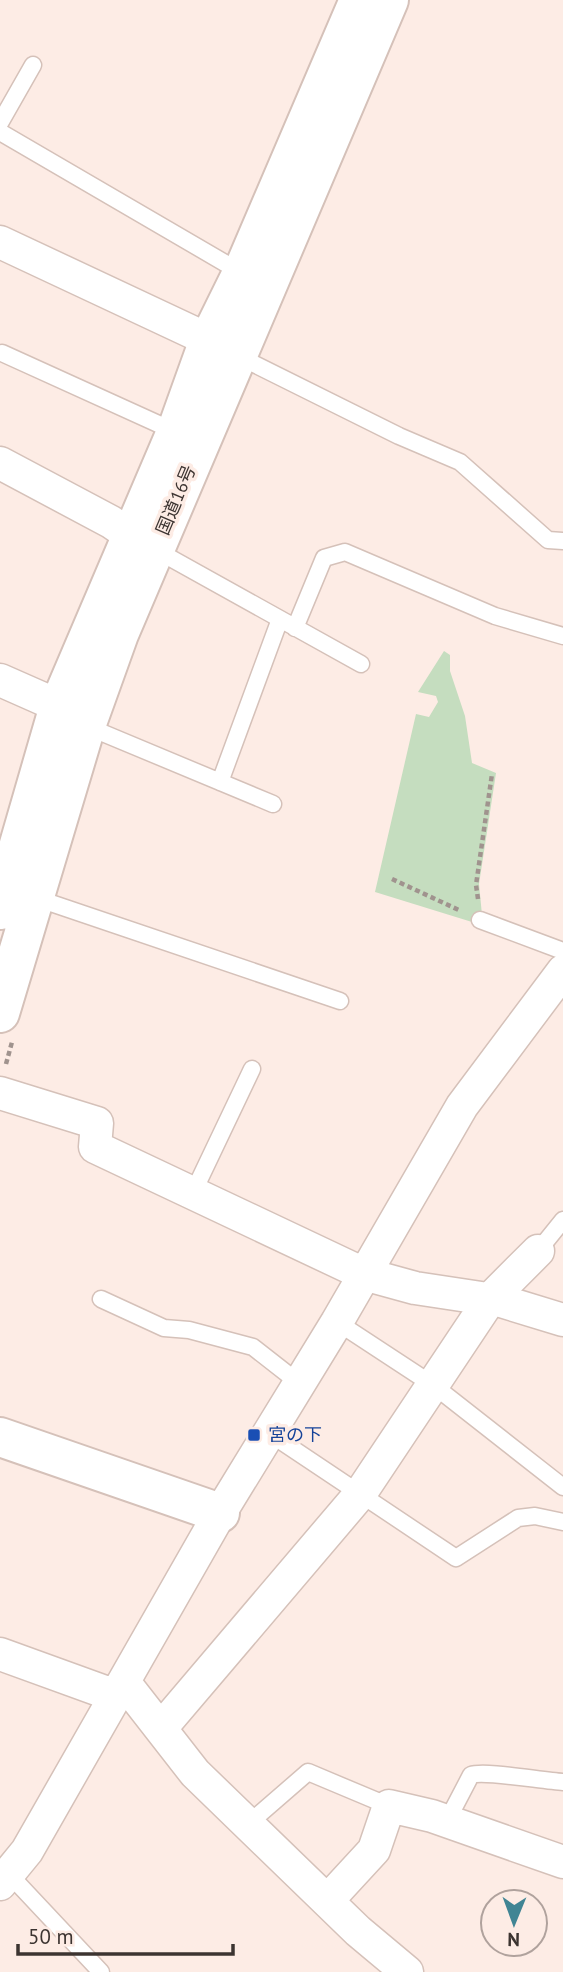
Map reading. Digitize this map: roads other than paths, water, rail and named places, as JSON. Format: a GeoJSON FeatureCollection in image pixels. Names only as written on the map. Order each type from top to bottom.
{"type":"FeatureCollection","features":[{"type":"Feature","properties":{"kind":"main road","name":"国道16号"},"geometry":{"type":"LineString","coordinates":[[143,543],[176,432],[223,348],[242,273],[359,0]]}},
{"type":"Feature","properties":{"kind":"main road","name":"国道16号"},"geometry":{"type":"LineString","coordinates":[[0,1013],[11,894],[72,716],[223,348],[388,0]]}},
{"type":"Feature","properties":{"kind":"main road"},"geometry":{"type":"LineString","coordinates":[[0,1437],[220,1513]]}},
{"type":"Feature","properties":{"kind":"street"},"geometry":{"type":"LineString","coordinates":[[0,242],[223,348]]}},
{"type":"Feature","properties":{"kind":"street"},"geometry":{"type":"LineString","coordinates":[[0,463],[111,522],[143,543]]}},
{"type":"Feature","properties":{"kind":"street"},"geometry":{"type":"LineString","coordinates":[[0,680],[72,716]]}},
{"type":"Feature","properties":{"kind":"street"},"geometry":{"type":"LineString","coordinates":[[5,1874],[27,1851],[220,1513],[337,1322],[462,1106],[563,971]]}},
{"type":"Feature","properties":{"kind":"street"},"geometry":{"type":"LineString","coordinates":[[0,1093],[97,1123],[95,1147],[364,1275],[415,1288],[490,1299],[563,1320]]}},
{"type":"Feature","properties":{"kind":"street"},"geometry":{"type":"LineString","coordinates":[[162,1727],[360,1494],[490,1299],[538,1251]]}},
{"type":"Feature","properties":{"kind":"street"},"geometry":{"type":"LineString","coordinates":[[0,1654],[120,1689],[162,1727],[195,1773],[247,1825],[358,1931],[407,1972]]}},
{"type":"Feature","properties":{"kind":"street"},"geometry":{"type":"LineString","coordinates":[[327,1901],[374,1850],[389,1806],[447,1821],[563,1861]]}},
{"type":"Feature","properties":{"kind":"lane"},"geometry":{"type":"LineString","coordinates":[[0,123],[33,65]]}},
{"type":"Feature","properties":{"kind":"lane"},"geometry":{"type":"LineString","coordinates":[[0,132],[242,273]]}},
{"type":"Feature","properties":{"kind":"lane"},"geometry":{"type":"LineString","coordinates":[[223,348],[399,436],[460,462],[548,540],[563,541]]}},
{"type":"Feature","properties":{"kind":"lane"},"geometry":{"type":"LineString","coordinates":[[2,353],[176,432]]}},
{"type":"Feature","properties":{"kind":"lane"},"geometry":{"type":"LineString","coordinates":[[143,543],[361,664]]}},
{"type":"Feature","properties":{"kind":"lane"},"geometry":{"type":"LineString","coordinates":[[295,628],[324,558],[345,552],[495,616],[563,636]]}},
{"type":"Feature","properties":{"kind":"lane"},"geometry":{"type":"LineString","coordinates":[[220,782],[280,619]]}},
{"type":"Feature","properties":{"kind":"lane"},"geometry":{"type":"LineString","coordinates":[[72,716],[272,804]]}},
{"type":"Feature","properties":{"kind":"lane"},"geometry":{"type":"LineString","coordinates":[[11,894],[340,1001]]}},
{"type":"Feature","properties":{"kind":"lane"},"geometry":{"type":"LineString","coordinates":[[480,920],[563,951]]}},
{"type":"Feature","properties":{"kind":"lane"},"geometry":{"type":"LineString","coordinates":[[192,1193],[252,1069]]}},
{"type":"Feature","properties":{"kind":"lane"},"geometry":{"type":"LineString","coordinates":[[538,1251],[563,1220]]}},
{"type":"Feature","properties":{"kind":"lane"},"geometry":{"type":"LineString","coordinates":[[101,1298],[164,1328],[189,1330],[253,1347],[299,1383]]}},
{"type":"Feature","properties":{"kind":"lane"},"geometry":{"type":"LineString","coordinates":[[337,1322],[433,1385],[563,1487]]}},
{"type":"Feature","properties":{"kind":"lane"},"geometry":{"type":"LineString","coordinates":[[269,1433],[456,1559],[517,1517],[535,1516],[563,1522]]}},
{"type":"Feature","properties":{"kind":"lane"},"geometry":{"type":"LineString","coordinates":[[447,1821],[471,1775],[481,1771],[512,1778],[563,1782]]}},
{"type":"Feature","properties":{"kind":"lane"},"geometry":{"type":"LineString","coordinates":[[247,1825],[309,1772],[389,1806]]}},
{"type":"Feature","properties":{"kind":"lane"},"geometry":{"type":"LineString","coordinates":[[5,1874],[101,1972]]}},
{"type":"Feature","properties":{"kind":"place","name":"宮の下"},"geometry":{"type":"Point","coordinates":[254,1435]}}]}
